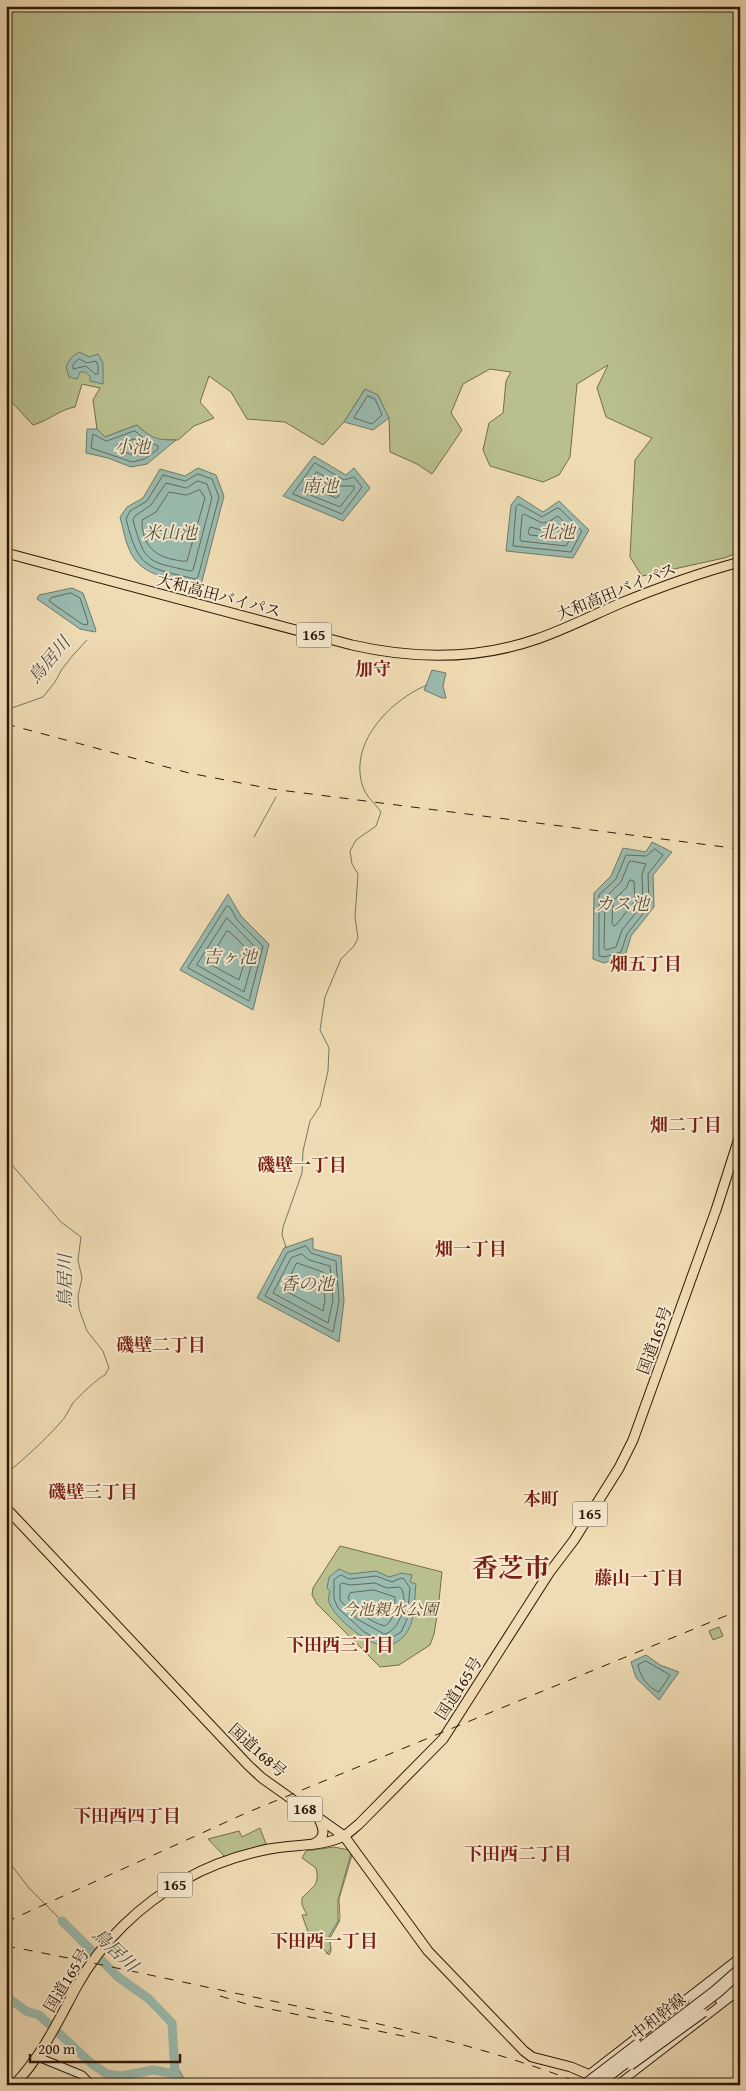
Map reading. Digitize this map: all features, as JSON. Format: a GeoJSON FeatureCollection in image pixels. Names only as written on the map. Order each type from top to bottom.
{"type":"FeatureCollection","features":[{"type":"Feature","properties":{"kind":"highway","name":"大和高田バイパス"},"geometry":{"type":"LineString","coordinates":[[6,553],[314,635],[396,653],[458,655],[518,645],[553,633],[649,592],[740,562]]}},
{"type":"Feature","properties":{"kind":"highway","name":"国道165号"},"geometry":{"type":"LineString","coordinates":[[14,2085],[38,2057],[95,1958],[126,1923],[152,1900],[186,1878],[225,1861],[270,1849],[330,1841],[344,1836],[359,1824],[443,1739],[549,1573],[574,1540],[619,1468],[633,1440],[717,1208],[740,1135]]}},
{"type":"Feature","properties":{"kind":"highway","name":"国道168号"},"geometry":{"type":"LineString","coordinates":[[6,1508],[248,1765],[262,1778],[344,1836],[428,1951],[524,2051],[532,2057],[571,2067],[613,2085]]}},
{"type":"Feature","properties":{"kind":"highway"},"geometry":{"type":"LineString","coordinates":[[314,1843],[324,1833],[319,1819]]}},
{"type":"Feature","properties":{"kind":"main road"},"geometry":{"type":"LineString","coordinates":[[589,2074],[740,1958]]}},
{"type":"Feature","properties":{"kind":"main road"},"geometry":{"type":"LineString","coordinates":[[704,2013],[671,2029],[645,2046],[740,1958]]}},
{"type":"Feature","properties":{"kind":"main road","name":"中和幹線"},"geometry":{"type":"LineString","coordinates":[[590,2085],[714,1990],[740,1967]]}},
{"type":"Feature","properties":{"kind":"main road","name":"中和幹線"},"geometry":{"type":"LineString","coordinates":[[599,2085],[740,1974]]}},
{"type":"Feature","properties":{"kind":"main road"},"geometry":{"type":"LineString","coordinates":[[606,2085],[704,2013],[740,1982]]}},
{"type":"Feature","properties":{"kind":"main road"},"geometry":{"type":"LineString","coordinates":[[617,2085],[740,1990]]}},
{"type":"Feature","properties":{"kind":"main road"},"geometry":{"type":"LineString","coordinates":[[582,2085],[693,2002]]}},
{"type":"Feature","properties":{"kind":"main road"},"geometry":{"type":"LineString","coordinates":[[38,2057],[82,2075],[92,2085]]}},
{"type":"Feature","properties":{"kind":"green space"},"geometry":{"type":"Polygon","coordinates":[[[6,6],[740,6],[740,552],[724,558],[642,576],[630,557],[635,460],[652,438],[606,417],[597,388],[608,365],[577,384],[570,457],[559,475],[543,482],[490,466],[483,450],[489,423],[503,413],[506,381],[511,372],[490,369],[463,384],[451,413],[462,430],[432,474],[417,464],[390,452],[389,418],[365,389],[344,422],[323,445],[285,422],[247,419],[231,392],[209,376],[200,402],[214,418],[194,426],[178,440],[160,440],[150,437],[137,425],[105,437],[97,429],[93,400],[100,388],[82,384],[75,407],[33,425],[6,396],[6,6]]]}},
{"type":"Feature","properties":{"kind":"green space","name":"今池親水公園"},"geometry":{"type":"Polygon","coordinates":[[[340,1546],[442,1572],[438,1610],[430,1645],[399,1665],[380,1667],[317,1604],[312,1595],[313,1588],[340,1546]]]}},
{"type":"Feature","properties":{"kind":"green space"},"geometry":{"type":"Polygon","coordinates":[[[719,1627],[723,1636],[713,1640],[709,1631],[719,1627]]]}},
{"type":"Feature","properties":{"kind":"green space"},"geometry":{"type":"Polygon","coordinates":[[[260,1828],[266,1844],[225,1857],[208,1839],[239,1831],[242,1837],[260,1828]]]}},
{"type":"Feature","properties":{"kind":"green space"},"geometry":{"type":"Polygon","coordinates":[[[334,1847],[349,1850],[351,1854],[338,1900],[338,1920],[340,1920],[330,1938],[331,1951],[329,1955],[308,1932],[302,1915],[307,1915],[302,1905],[302,1898],[315,1885],[317,1874],[316,1868],[302,1858],[306,1851],[334,1847]]]}},
{"type":"Feature","properties":{"kind":"water"},"geometry":{"type":"Polygon","coordinates":[[[79,352],[89,357],[98,354],[103,363],[103,384],[90,381],[90,376],[85,372],[80,372],[77,379],[69,377],[66,366],[71,358],[79,352]]]}},
{"type":"Feature","properties":{"kind":"water"},"geometry":{"type":"Polygon","coordinates":[[[365,389],[378,395],[389,418],[373,430],[344,422],[365,389]]]}},
{"type":"Feature","properties":{"kind":"water","name":"小池"},"geometry":{"type":"Polygon","coordinates":[[[137,425],[154,437],[176,440],[147,464],[131,467],[108,458],[86,453],[87,429],[97,429],[105,437],[137,425]]]}},
{"type":"Feature","properties":{"kind":"water","name":"南池"},"geometry":{"type":"Polygon","coordinates":[[[314,456],[346,475],[354,468],[370,488],[343,521],[283,496],[314,456]]]}},
{"type":"Feature","properties":{"kind":"water","name":"米山池"},"geometry":{"type":"Polygon","coordinates":[[[198,468],[216,475],[224,496],[201,585],[160,576],[142,567],[135,560],[128,547],[120,517],[127,507],[143,498],[160,469],[185,476],[198,468]]]}},
{"type":"Feature","properties":{"kind":"water","name":"北池"},"geometry":{"type":"Polygon","coordinates":[[[518,496],[543,512],[559,501],[589,530],[573,558],[506,551],[511,505],[518,496]]]}},
{"type":"Feature","properties":{"kind":"water"},"geometry":{"type":"Polygon","coordinates":[[[72,588],[83,593],[96,630],[95,632],[80,629],[37,599],[39,595],[72,588]]]}},
{"type":"Feature","properties":{"kind":"water"},"geometry":{"type":"Polygon","coordinates":[[[432,670],[446,673],[443,686],[446,698],[424,690],[432,670]]]}},
{"type":"Feature","properties":{"kind":"water","name":"カス池"},"geometry":{"type":"Polygon","coordinates":[[[652,842],[672,852],[653,875],[654,907],[631,936],[625,956],[604,963],[593,959],[594,893],[611,876],[623,848],[646,852],[652,842]]]}},
{"type":"Feature","properties":{"kind":"water","name":"吉ヶ池"},"geometry":{"type":"Polygon","coordinates":[[[228,894],[241,916],[269,944],[253,1010],[180,970],[228,894]]]}},
{"type":"Feature","properties":{"kind":"water","name":"香の池"},"geometry":{"type":"Polygon","coordinates":[[[313,1238],[313,1249],[341,1256],[344,1301],[339,1342],[257,1298],[284,1248],[313,1238]]]}},
{"type":"Feature","properties":{"kind":"water"},"geometry":{"type":"Polygon","coordinates":[[[339,1569],[350,1574],[376,1571],[389,1577],[402,1573],[412,1575],[410,1582],[416,1584],[414,1611],[411,1625],[402,1638],[395,1643],[385,1646],[361,1636],[344,1623],[329,1602],[330,1591],[327,1588],[329,1577],[339,1569]]]}},
{"type":"Feature","properties":{"kind":"water"},"geometry":{"type":"Polygon","coordinates":[[[646,1655],[660,1665],[679,1672],[659,1700],[636,1678],[631,1662],[646,1655]]]}},
{"type":"Feature","properties":{"kind":"water"},"geometry":{"type":"Polygon","coordinates":[[[172,2069],[179,2070],[188,2085],[180,2085],[170,2076],[172,2069]]]}},
{"type":"Feature","properties":{"kind":"waterway","name":"鳥居川"},"geometry":{"type":"LineString","coordinates":[[6,710],[43,697],[55,682],[62,669],[87,640]]}},
{"type":"Feature","properties":{"kind":"waterway"},"geometry":{"type":"LineString","coordinates":[[286,1247],[282,1235],[283,1227],[302,1173],[303,1151],[310,1121],[320,1106],[328,1071],[329,1048],[320,1030],[325,997],[341,959],[354,946],[358,938],[355,917],[358,874],[352,864],[350,851],[356,840],[376,826],[381,812],[363,787],[360,771],[361,755],[375,726],[386,713],[413,692],[427,685]]}},
{"type":"Feature","properties":{"kind":"waterway"},"geometry":{"type":"LineString","coordinates":[[254,837],[276,797]]}},
{"type":"Feature","properties":{"kind":"waterway","name":"鳥居川"},"geometry":{"type":"LineString","coordinates":[[6,1158],[61,1222],[81,1237],[78,1260],[82,1278],[78,1296],[79,1309],[87,1331],[103,1351],[109,1368],[105,1375],[73,1403],[62,1421],[6,1474]]}},
{"type":"Feature","properties":{"kind":"waterway"},"geometry":{"type":"LineString","coordinates":[[326,1954],[331,1949],[329,1936],[340,1918],[339,1899],[352,1855]]}},
{"type":"Feature","properties":{"kind":"waterway","name":"鳥居川"},"geometry":{"type":"LineString","coordinates":[[6,1858],[29,1888],[62,1921]]}},
{"type":"Feature","properties":{"kind":"waterway","name":"鳥居川"},"geometry":{"type":"LineString","coordinates":[[62,1921],[118,1977],[149,1999],[172,2023],[175,2074]]}},
{"type":"Feature","properties":{"kind":"waterway"},"geometry":{"type":"LineString","coordinates":[[6,1996],[26,2011],[39,2015],[92,2064],[107,2074],[121,2076],[153,2070],[175,2074],[183,2085]]}},
{"type":"Feature","properties":{"kind":"railway"},"geometry":{"type":"LineString","coordinates":[[6,724],[189,773],[272,789],[740,849]]}},
{"type":"Feature","properties":{"kind":"railway"},"geometry":{"type":"LineString","coordinates":[[6,1922],[246,1813],[740,1610]]}},
{"type":"Feature","properties":{"kind":"railway"},"geometry":{"type":"LineString","coordinates":[[6,1946],[70,1958],[426,2035],[546,2070],[585,2085]]}},
{"type":"Feature","properties":{"kind":"railway"},"geometry":{"type":"LineString","coordinates":[[220,1996],[250,2005],[408,2037]]}},
{"type":"Feature","properties":{"kind":"district","name":"加守"},"geometry":{"type":"Point","coordinates":[373,669]}},
{"type":"Feature","properties":{"kind":"district","name":"畑五丁目"},"geometry":{"type":"Point","coordinates":[646,964]}},
{"type":"Feature","properties":{"kind":"district","name":"畑二丁目"},"geometry":{"type":"Point","coordinates":[686,1125]}},
{"type":"Feature","properties":{"kind":"district","name":"磯壁一丁目"},"geometry":{"type":"Point","coordinates":[302,1165]}},
{"type":"Feature","properties":{"kind":"district","name":"畑一丁目"},"geometry":{"type":"Point","coordinates":[471,1249]}},
{"type":"Feature","properties":{"kind":"district","name":"磯壁二丁目"},"geometry":{"type":"Point","coordinates":[161,1345]}},
{"type":"Feature","properties":{"kind":"district","name":"磯壁三丁目"},"geometry":{"type":"Point","coordinates":[93,1492]}},
{"type":"Feature","properties":{"kind":"district","name":"本町"},"geometry":{"type":"Point","coordinates":[541,1499]}},
{"type":"Feature","properties":{"kind":"district","name":"香芝市"},"geometry":{"type":"Point","coordinates":[511,1568]}},
{"type":"Feature","properties":{"kind":"district","name":"藤山一丁目"},"geometry":{"type":"Point","coordinates":[639,1578]}},
{"type":"Feature","properties":{"kind":"district","name":"下田西三丁目"},"geometry":{"type":"Point","coordinates":[340,1645]}},
{"type":"Feature","properties":{"kind":"district","name":"下田西四丁目"},"geometry":{"type":"Point","coordinates":[127,1816]}},
{"type":"Feature","properties":{"kind":"district","name":"下田西二丁目"},"geometry":{"type":"Point","coordinates":[518,1854]}},
{"type":"Feature","properties":{"kind":"district","name":"下田西一丁目"},"geometry":{"type":"Point","coordinates":[324,1941]}}]}
